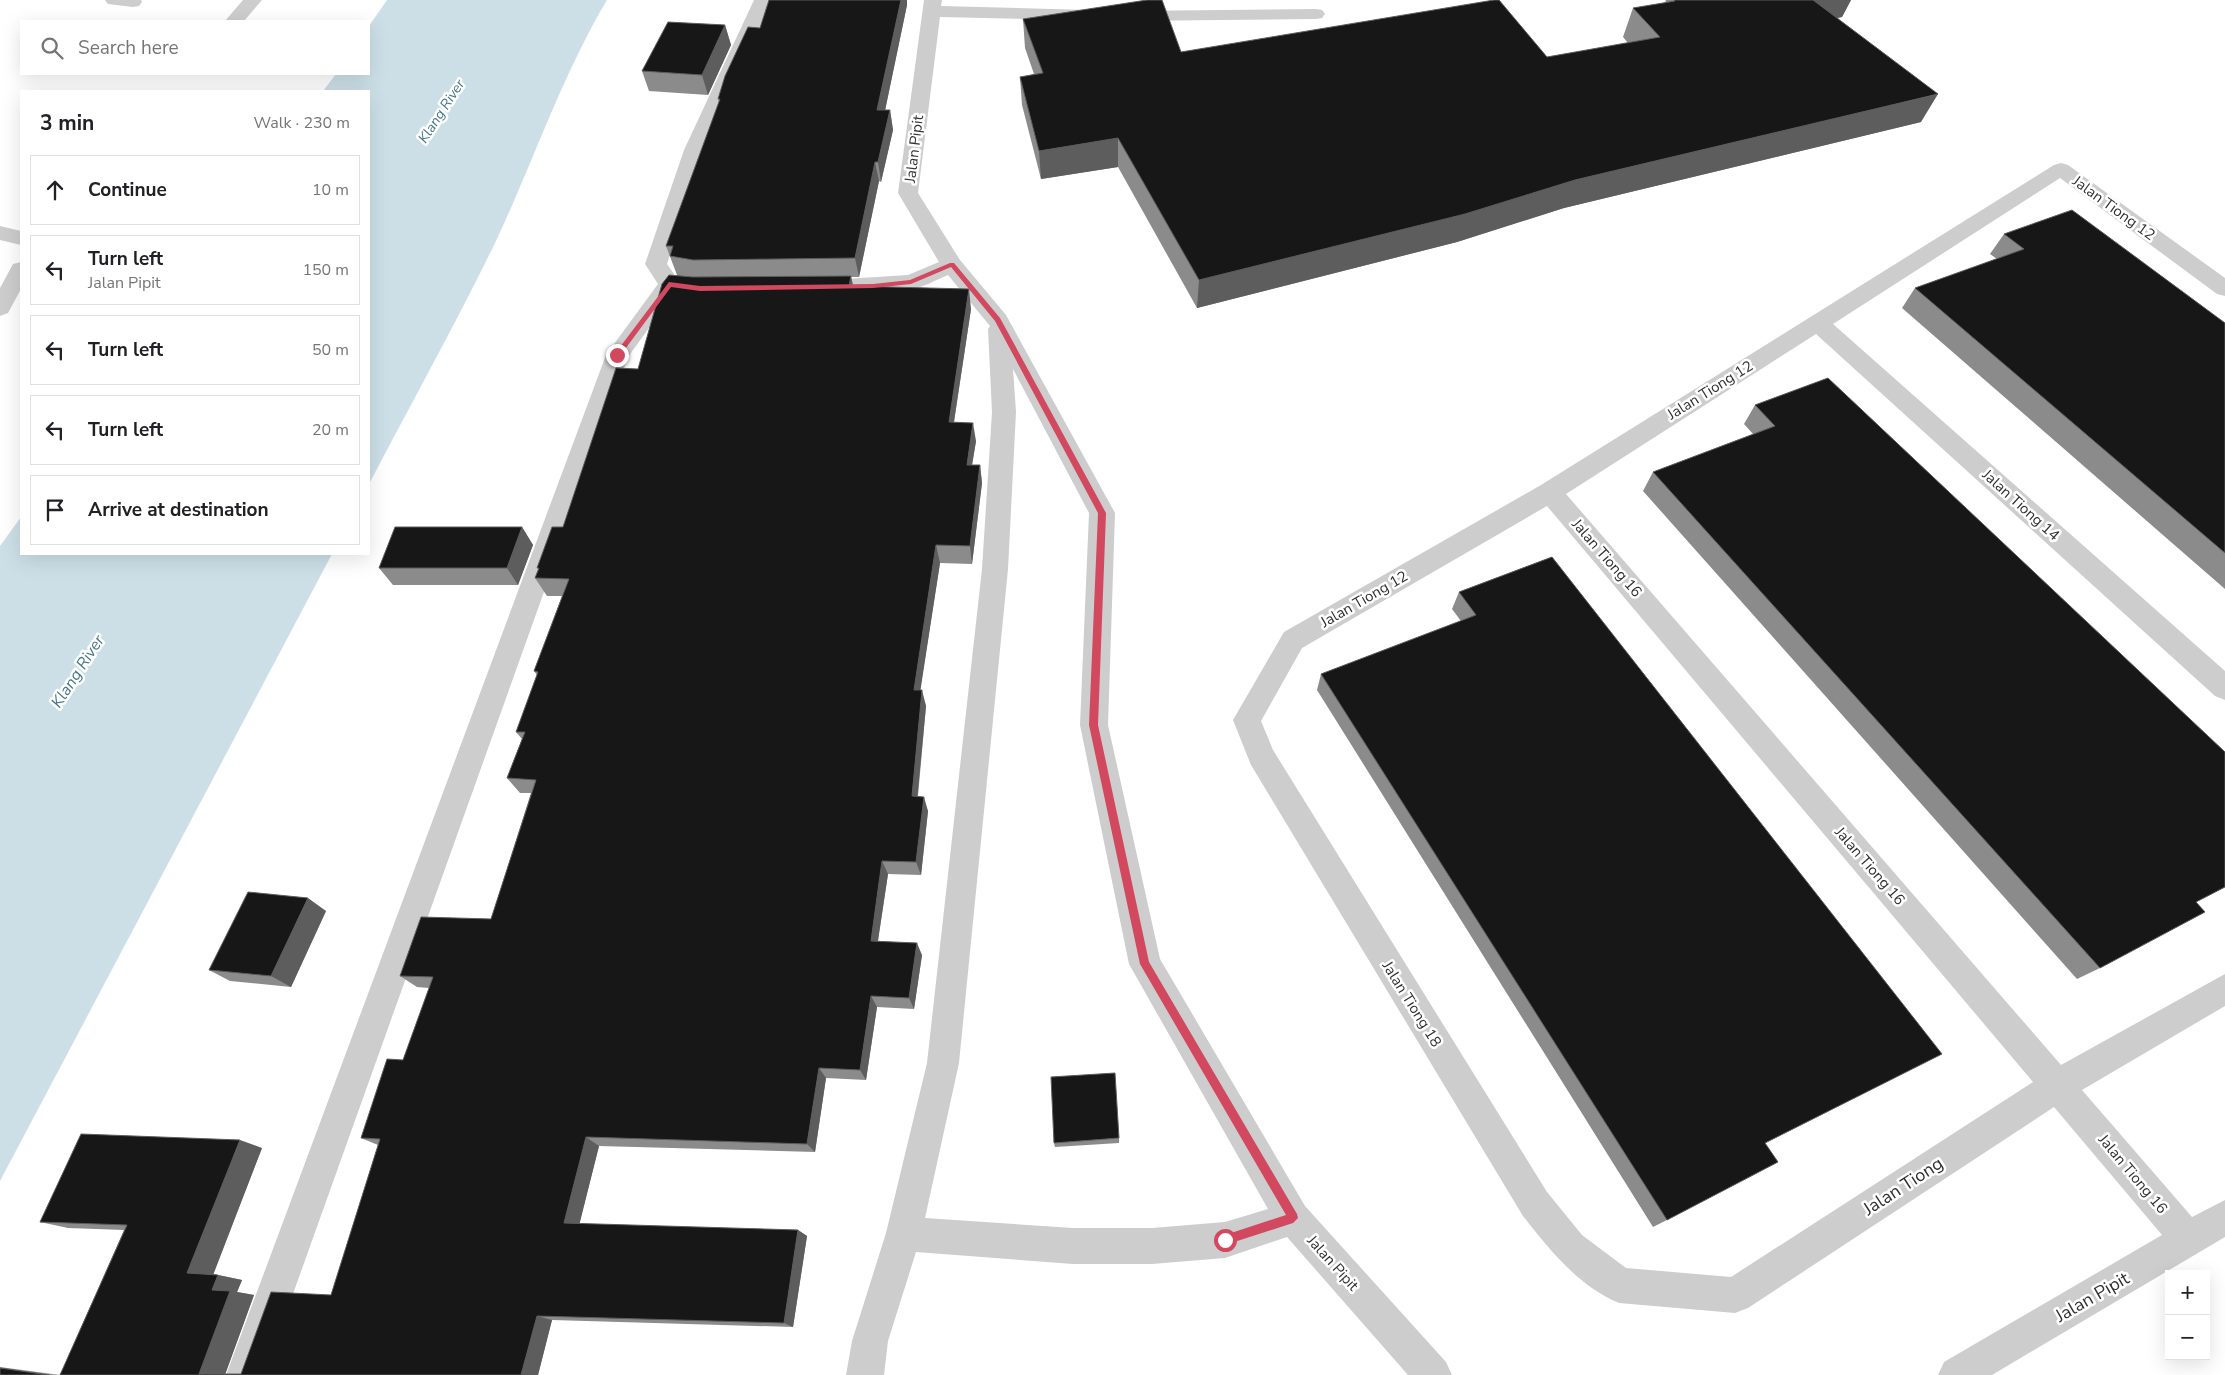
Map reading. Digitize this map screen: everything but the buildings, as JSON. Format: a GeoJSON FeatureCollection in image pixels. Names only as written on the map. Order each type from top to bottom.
{"type":"FeatureCollection","features":[{"type":"Feature","properties":{"kind":"street"},"geometry":{"type":"LineString","coordinates":[[114,0],[133,2]]}},
{"type":"Feature","properties":{"kind":"street"},"geometry":{"type":"LineString","coordinates":[[235,20],[252,0]]}},
{"type":"Feature","properties":{"kind":"street"},"geometry":{"type":"LineString","coordinates":[[669,284],[656,264],[659,254],[694,150],[762,0]]}},
{"type":"Feature","properties":{"kind":"street"},"geometry":{"type":"LineString","coordinates":[[931,6],[1124,16],[1316,14]]}},
{"type":"Feature","properties":{"kind":"street","name":"Jalan Pipit"},"geometry":{"type":"LineString","coordinates":[[931,6],[908,193],[952,264],[998,320],[1102,513],[1094,725],[1145,964],[1293,1218],[1433,1375]]}},
{"type":"Feature","properties":{"kind":"street","name":"Jalan Tiong 12"},"geometry":{"type":"LineString","coordinates":[[1261,756],[1246,720],[1293,640],[1550,492],[2061,169],[2225,289]]}},
{"type":"Feature","properties":{"kind":"street"},"geometry":{"type":"LineString","coordinates":[[0,233],[20,238]]}},
{"type":"Feature","properties":{"kind":"street"},"geometry":{"type":"LineString","coordinates":[[806,287],[873,286],[911,282],[952,264]]}},
{"type":"Feature","properties":{"kind":"street"},"geometry":{"type":"LineString","coordinates":[[3,298],[20,271]]}},
{"type":"Feature","properties":{"kind":"street"},"geometry":{"type":"LineString","coordinates":[[669,284],[709,288]]}},
{"type":"Feature","properties":{"kind":"street"},"geometry":{"type":"LineString","coordinates":[[245,1375],[617,355],[669,284]]}},
{"type":"Feature","properties":{"kind":"street"},"geometry":{"type":"LineString","coordinates":[[865,1375],[870,1342],[904,1233],[943,1063],[992,599],[1004,412],[998,320]]}},
{"type":"Feature","properties":{"kind":"street","name":"Jalan Tiong 14"},"geometry":{"type":"LineString","coordinates":[[1817,322],[2225,688]]}},
{"type":"Feature","properties":{"kind":"street","name":"Jalan Tiong 16"},"geometry":{"type":"LineString","coordinates":[[1550,492],[2189,1240]]}},
{"type":"Feature","properties":{"kind":"street","name":"Jalan Tiong 18"},"geometry":{"type":"LineString","coordinates":[[1261,756],[1535,1204],[1570,1247]]}},
{"type":"Feature","properties":{"kind":"street","name":"Jalan Tiong"},"geometry":{"type":"LineString","coordinates":[[1570,1247],[1619,1285],[1736,1295],[2058,1085],[2225,989]]}},
{"type":"Feature","properties":{"kind":"street","name":"Jalan Pipit"},"geometry":{"type":"LineString","coordinates":[[1957,1375],[2189,1240],[2225,1217]]}},
{"type":"Feature","properties":{"kind":"street"},"geometry":{"type":"LineString","coordinates":[[904,1233],[971,1240],[1073,1246],[1152,1246],[1225,1240],[1293,1218]]}},
{"type":"Feature","properties":{"kind":"water","name":"Klang River"},"geometry":{"type":"Polygon","coordinates":[[[387,0],[607,0],[575,59],[495,243],[370,482],[370,90],[324,90],[335,75],[370,75],[370,25],[387,0]]]}},
{"type":"Feature","properties":{"kind":"water","name":"Klang River"},"geometry":{"type":"Polygon","coordinates":[[[20,518],[20,555],[331,555],[0,1181],[0,546],[20,518]]]}},
{"type":"Feature","properties":{"kind":"route"},"geometry":{"type":"LineString","coordinates":[[617,355],[669,284],[700,288],[873,286],[911,282],[952,264],[998,320],[1102,513],[1094,725],[1145,964],[1293,1218],[1225,1240]]}}]}
